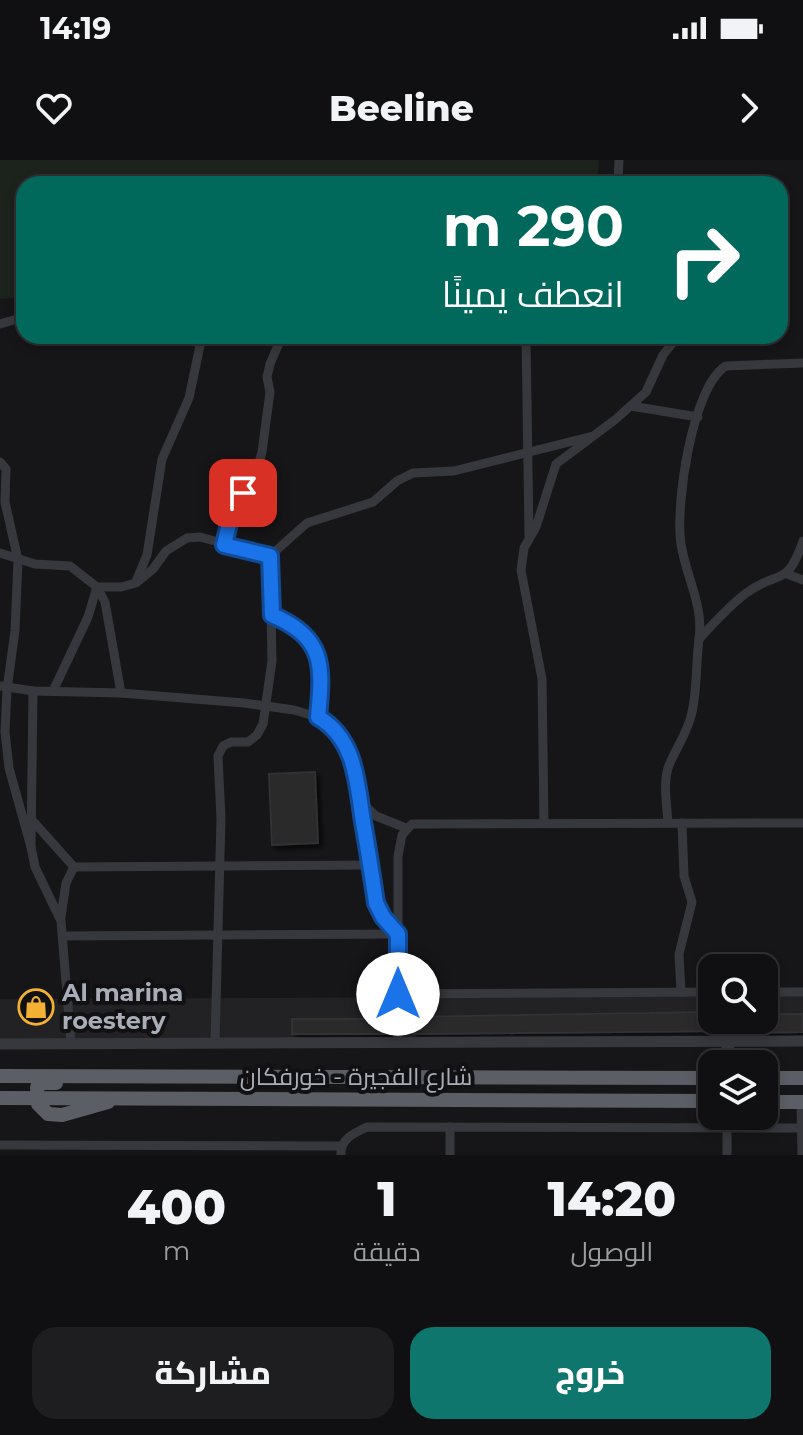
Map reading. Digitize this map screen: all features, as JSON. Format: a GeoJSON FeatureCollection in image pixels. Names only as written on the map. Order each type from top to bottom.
{"type":"FeatureCollection","features":[{"type":"Feature","properties":{"kind":"highway","name":"شارع الفجيرة - خورفكان"},"geometry":{"type":"LineString","coordinates":[[0,1076],[698,1076]]}},
{"type":"Feature","properties":{"kind":"highway"},"geometry":{"type":"LineString","coordinates":[[0,1098],[37,1097],[37,1087],[41,1083],[86,1083],[94,1076]]}},
{"type":"Feature","properties":{"kind":"highway"},"geometry":{"type":"LineString","coordinates":[[778,1078],[803,1078]]}},
{"type":"Feature","properties":{"kind":"highway","name":"شارع الفجيرة - خورفكان"},"geometry":{"type":"LineString","coordinates":[[37,1097],[42,1110],[55,1116],[124,1097],[698,1101]]}},
{"type":"Feature","properties":{"kind":"highway"},"geometry":{"type":"LineString","coordinates":[[778,1102],[802,1102]]}},
{"type":"Feature","properties":{"kind":"street"},"geometry":{"type":"LineString","coordinates":[[136,583],[147,555],[162,459],[189,398],[200,344]]}},
{"type":"Feature","properties":{"kind":"street"},"geometry":{"type":"LineString","coordinates":[[224,545],[232,511],[257,470],[262,452],[270,392],[267,377],[279,344]]}},
{"type":"Feature","properties":{"kind":"street"},"geometry":{"type":"LineString","coordinates":[[526,344],[529,539]]}},
{"type":"Feature","properties":{"kind":"street"},"geometry":{"type":"LineString","coordinates":[[544,823],[542,679],[521,570],[524,548],[536,527],[556,464],[646,392],[670,344]]}},
{"type":"Feature","properties":{"kind":"street"},"geometry":{"type":"LineString","coordinates":[[668,823],[668,770],[693,710],[699,639],[700,611],[684,560],[680,531],[683,471],[698,417],[710,381],[726,366],[803,363]]}},
{"type":"Feature","properties":{"kind":"street"},"geometry":{"type":"LineString","coordinates":[[631,406],[698,417]]}},
{"type":"Feature","properties":{"kind":"street"},"geometry":{"type":"LineString","coordinates":[[270,556],[307,523],[373,502],[397,481],[413,473],[454,471],[593,436]]}},
{"type":"Feature","properties":{"kind":"street"},"geometry":{"type":"LineString","coordinates":[[0,462],[6,469],[5,502],[18,560],[15,631],[3,688],[9,768],[35,867],[61,921],[71,1043]]}},
{"type":"Feature","properties":{"kind":"street"},"geometry":{"type":"LineString","coordinates":[[97,587],[121,587],[136,583],[153,569],[166,551],[187,538],[200,537],[270,556]]}},
{"type":"Feature","properties":{"kind":"street"},"geometry":{"type":"LineString","coordinates":[[699,639],[748,592],[787,574],[797,560],[803,541]]}},
{"type":"Feature","properties":{"kind":"street"},"geometry":{"type":"LineString","coordinates":[[0,553],[18,560],[70,566],[97,587],[105,602],[121,693]]}},
{"type":"Feature","properties":{"kind":"street"},"geometry":{"type":"LineString","coordinates":[[215,1042],[217,867],[221,819],[218,756],[223,746],[231,742],[248,742],[257,735],[263,724],[272,661],[270,556]]}},
{"type":"Feature","properties":{"kind":"street"},"geometry":{"type":"LineString","coordinates":[[787,574],[803,580]]}},
{"type":"Feature","properties":{"kind":"street"},"geometry":{"type":"LineString","coordinates":[[53,691],[88,617],[97,587]]}},
{"type":"Feature","properties":{"kind":"street"},"geometry":{"type":"LineString","coordinates":[[272,615],[293,624],[315,647],[321,666],[318,717]]}},
{"type":"Feature","properties":{"kind":"street"},"geometry":{"type":"LineString","coordinates":[[3,688],[121,693],[266,706],[318,717],[341,737],[349,752],[356,771],[376,903],[398,934]]}},
{"type":"Feature","properties":{"kind":"street"},"geometry":{"type":"LineString","coordinates":[[31,847],[33,691]]}},
{"type":"Feature","properties":{"kind":"street"},"geometry":{"type":"LineString","coordinates":[[360,801],[376,816],[406,828]]}},
{"type":"Feature","properties":{"kind":"street"},"geometry":{"type":"LineString","coordinates":[[32,820],[74,867],[370,865]]}},
{"type":"Feature","properties":{"kind":"street"},"geometry":{"type":"LineString","coordinates":[[681,992],[679,954],[692,902],[684,876],[682,823]]}},
{"type":"Feature","properties":{"kind":"street"},"geometry":{"type":"LineString","coordinates":[[398,1042],[399,844],[406,828],[412,824],[803,823]]}},
{"type":"Feature","properties":{"kind":"street"},"geometry":{"type":"LineString","coordinates":[[61,921],[66,883],[74,867]]}},
{"type":"Feature","properties":{"kind":"street"},"geometry":{"type":"LineString","coordinates":[[64,936],[398,934]]}},
{"type":"Feature","properties":{"kind":"street"},"geometry":{"type":"LineString","coordinates":[[398,994],[698,992]]}},
{"type":"Feature","properties":{"kind":"street"},"geometry":{"type":"LineString","coordinates":[[778,992],[803,992]]}},
{"type":"Feature","properties":{"kind":"street"},"geometry":{"type":"LineString","coordinates":[[726,1034],[726,1050]]}},
{"type":"Feature","properties":{"kind":"street"},"geometry":{"type":"LineString","coordinates":[[726,1041],[731,1050]]}},
{"type":"Feature","properties":{"kind":"street"},"geometry":{"type":"LineString","coordinates":[[0,1044],[803,1041]]}},
{"type":"Feature","properties":{"kind":"street"},"geometry":{"type":"LineString","coordinates":[[802,1102],[802,1155]]}},
{"type":"Feature","properties":{"kind":"street"},"geometry":{"type":"LineString","coordinates":[[7,1148],[340,1151],[347,1138],[367,1127],[698,1128]]}},
{"type":"Feature","properties":{"kind":"street"},"geometry":{"type":"LineString","coordinates":[[450,1127],[450,1155]]}},
{"type":"Feature","properties":{"kind":"street"},"geometry":{"type":"LineString","coordinates":[[778,1128],[802,1128]]}},
{"type":"Feature","properties":{"kind":"street"},"geometry":{"type":"LineString","coordinates":[[727,1130],[727,1155]]}},
{"type":"Feature","properties":{"kind":"shaded area"},"geometry":{"type":"Polygon","coordinates":[[[0,160],[599,160],[598,176],[16,176],[16,298],[0,299],[0,160]]]}},
{"type":"Feature","properties":{"kind":"shaded area"},"geometry":{"type":"Polygon","coordinates":[[[698,996],[698,1034],[778,1034],[778,996],[803,996],[803,1039],[0,1040],[0,999],[698,996]]]}},
{"type":"Feature","properties":{"kind":"building"},"geometry":{"type":"Polygon","coordinates":[[[315,772],[318,843],[272,845],[269,774],[315,772]]]}},
{"type":"Feature","properties":{"kind":"building"},"geometry":{"type":"Polygon","coordinates":[[[698,1012],[698,1031],[413,1034],[413,1017],[698,1012]]]}},
{"type":"Feature","properties":{"kind":"building"},"geometry":{"type":"Polygon","coordinates":[[[778,1014],[803,1014],[803,1032],[778,1032],[778,1014]]]}},
{"type":"Feature","properties":{"kind":"building"},"geometry":{"type":"Polygon","coordinates":[[[292,1019],[390,1019],[390,1034],[292,1034],[292,1019]]]}},
{"type":"Feature","properties":{"kind":"place","name":"Al marina roestery"},"geometry":{"type":"Point","coordinates":[36,1007]}},
{"type":"Feature","properties":{"kind":"route"},"geometry":{"type":"LineString","coordinates":[[243,493],[232,511],[224,545],[270,556],[272,615],[293,624],[315,647],[321,666],[318,717],[341,737],[349,752],[356,771],[376,903],[398,934],[398,994]]}}]}
